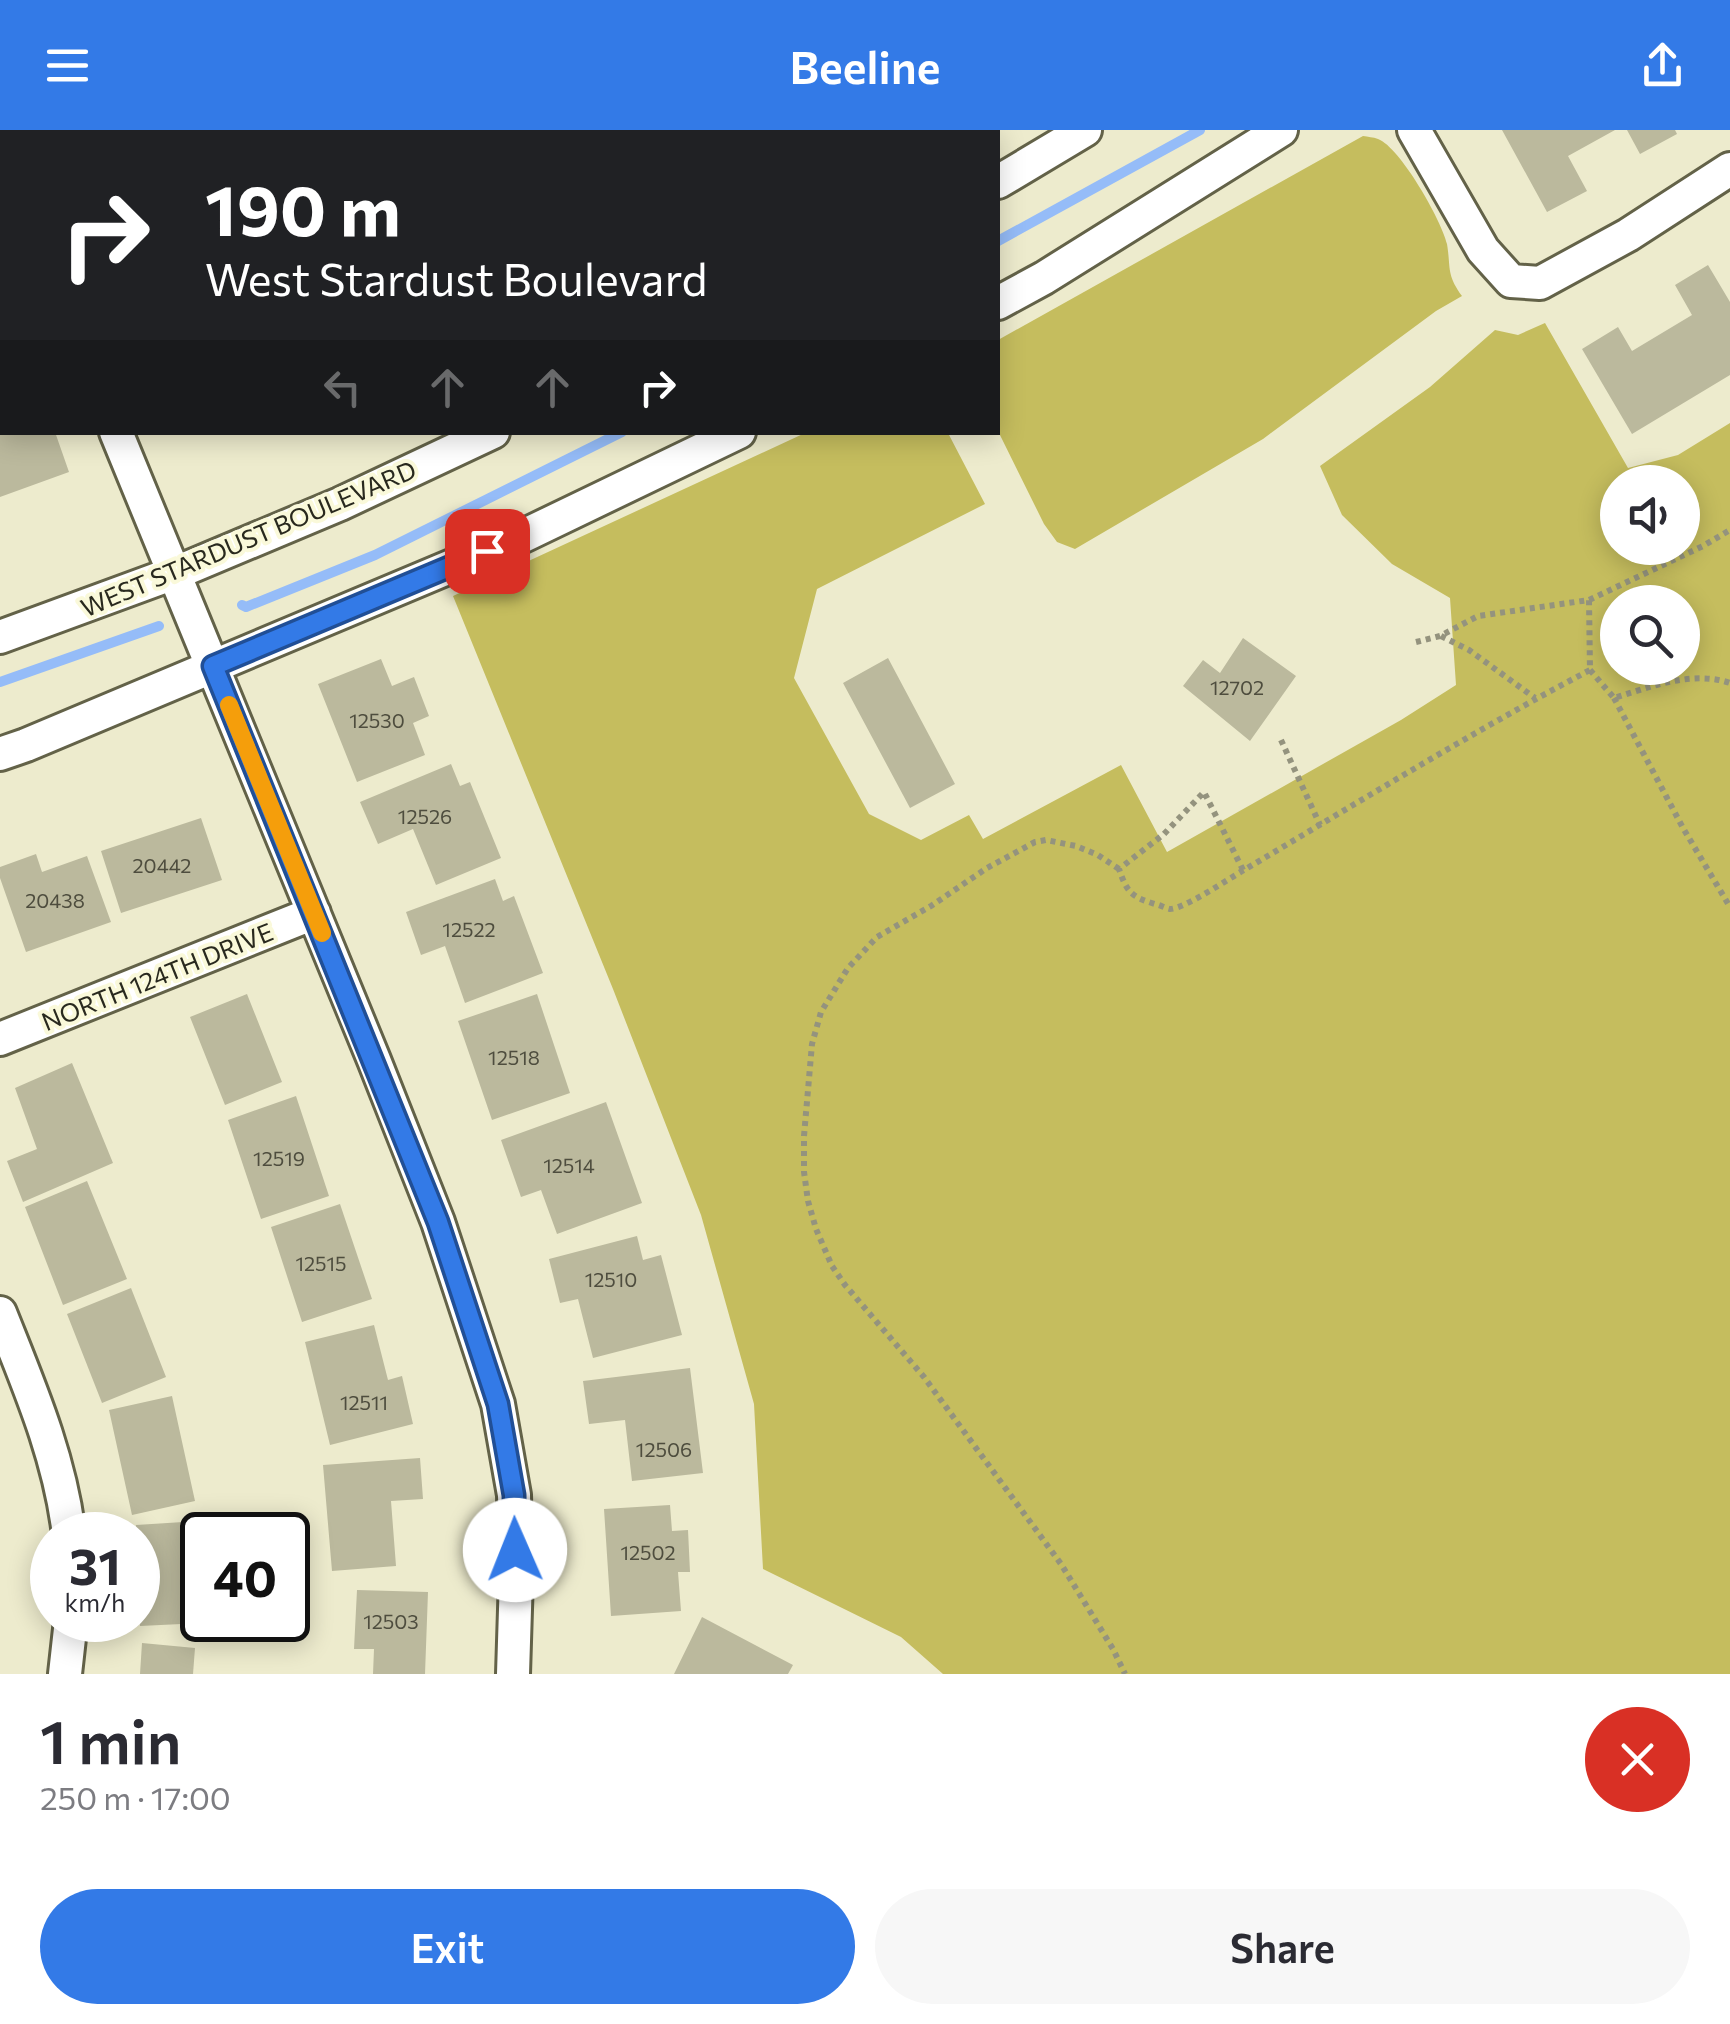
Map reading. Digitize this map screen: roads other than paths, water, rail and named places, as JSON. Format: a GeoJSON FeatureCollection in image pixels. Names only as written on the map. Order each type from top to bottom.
{"type":"FeatureCollection","features":[{"type":"Feature","properties":{"kind":"street"},"geometry":{"type":"LineString","coordinates":[[1000,181],[1086,130]]}},
{"type":"Feature","properties":{"kind":"street"},"geometry":{"type":"LineString","coordinates":[[1000,302],[1280,130]]}},
{"type":"Feature","properties":{"kind":"street"},"geometry":{"type":"LineString","coordinates":[[1414,130],[1483,250],[1511,281],[1540,283],[1628,234],[1730,169]]}},
{"type":"Feature","properties":{"kind":"street"},"geometry":{"type":"LineString","coordinates":[[117,435],[438,1222],[498,1404],[514,1495],[513,1674]]}},
{"type":"Feature","properties":{"kind":"street","name":"WEST STARDUST BOULEVARD"},"geometry":{"type":"LineString","coordinates":[[0,637],[173,574],[340,504],[487,435]]}},
{"type":"Feature","properties":{"kind":"street"},"geometry":{"type":"LineString","coordinates":[[0,754],[521,537],[732,435]]}},
{"type":"Feature","properties":{"kind":"street","name":"NORTH 124TH DRIVE"},"geometry":{"type":"LineString","coordinates":[[0,1039],[314,913]]}},
{"type":"Feature","properties":{"kind":"street"},"geometry":{"type":"LineString","coordinates":[[0,1314],[42,1418],[66,1512]]}},
{"type":"Feature","properties":{"kind":"street"},"geometry":{"type":"LineString","coordinates":[[66,1674],[69,1642]]}},
{"type":"Feature","properties":{"kind":"waterway"},"geometry":{"type":"LineString","coordinates":[[1000,240],[1200,130]]}},
{"type":"Feature","properties":{"kind":"waterway"},"geometry":{"type":"LineString","coordinates":[[242,605],[246,607],[375,555],[616,435]]}},
{"type":"Feature","properties":{"kind":"waterway"},"geometry":{"type":"LineString","coordinates":[[0,682],[159,626]]}}]}
